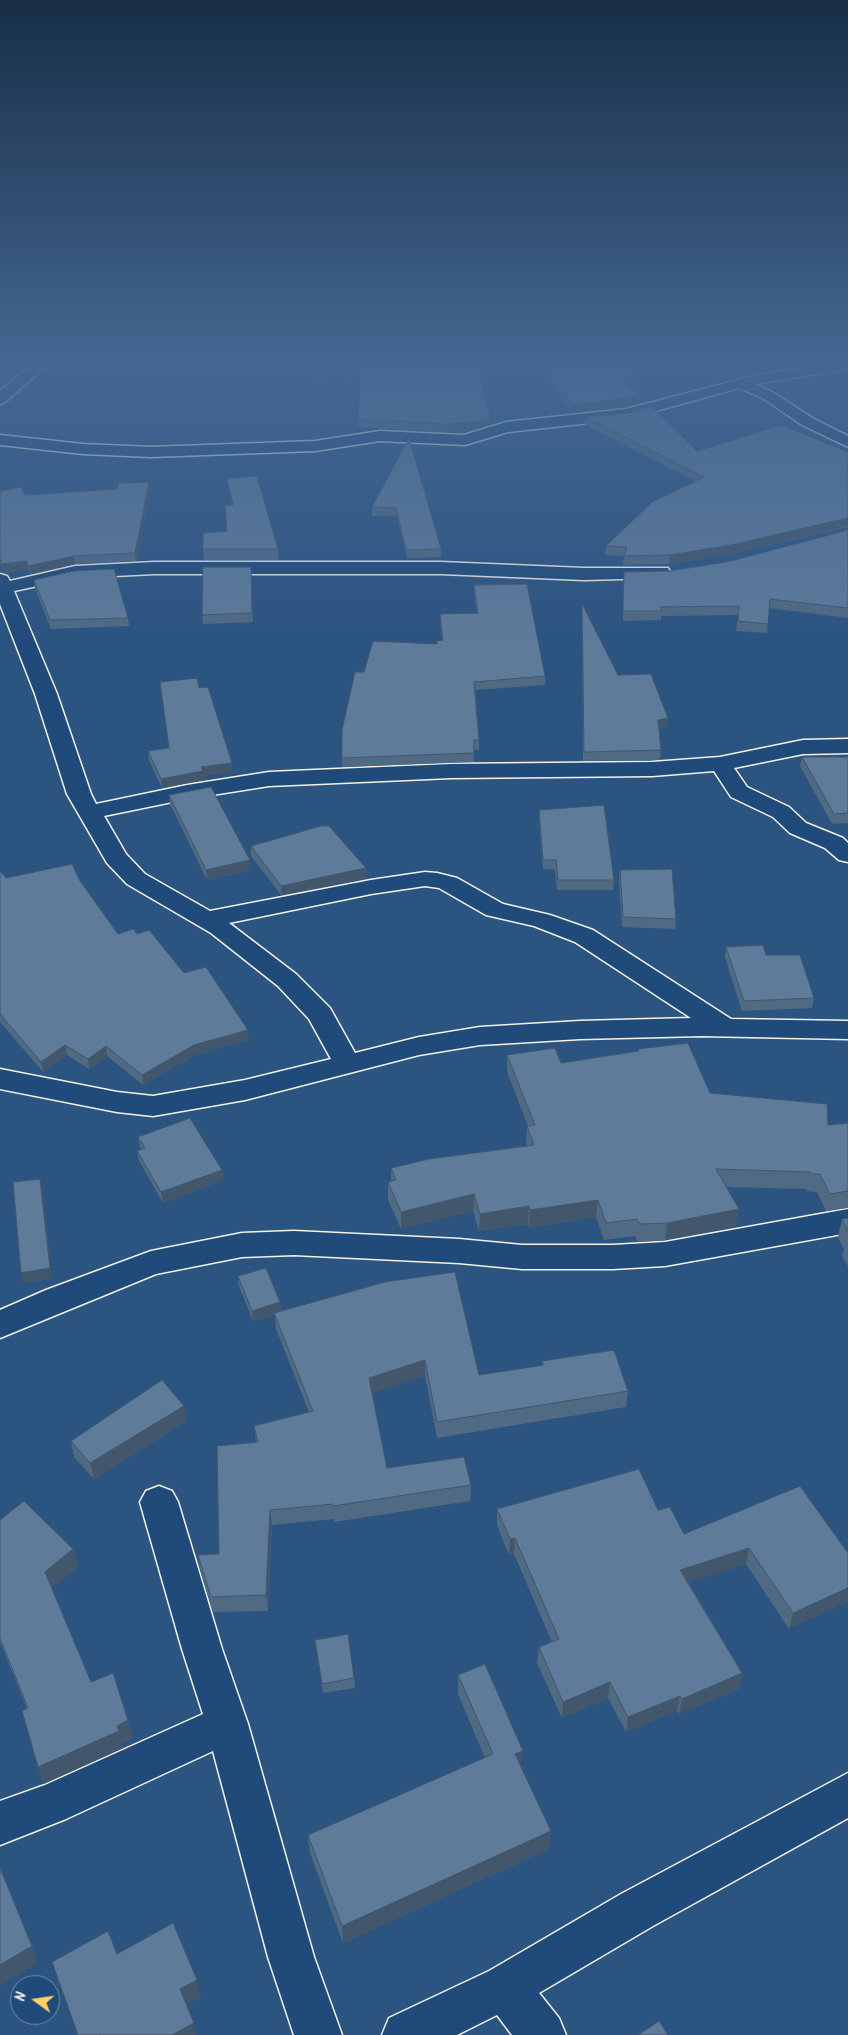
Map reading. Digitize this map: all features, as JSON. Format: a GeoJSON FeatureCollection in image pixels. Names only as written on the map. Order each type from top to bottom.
{"type":"FeatureCollection","features":[{"type":"Feature","properties":{"kind":"street"},"geometry":{"type":"LineString","coordinates":[[347,1063],[320,1014],[287,980],[252,952],[206,920],[136,879],[116,858],[80,794],[59,730],[1,586],[44,576],[74,572],[154,568],[441,568],[584,574],[677,571]]}},
{"type":"Feature","properties":{"kind":"street"},"geometry":{"type":"LineString","coordinates":[[89,812],[187,792],[279,779],[451,771],[652,769],[720,764],[803,747],[848,746]]}},
{"type":"Feature","properties":{"kind":"street"},"geometry":{"type":"LineString","coordinates":[[720,764],[739,792],[781,812],[798,828],[834,843],[848,855]]}},
{"type":"Feature","properties":{"kind":"street"},"geometry":{"type":"LineString","coordinates":[[206,920],[387,884],[425,879],[448,883],[495,910],[541,920],[584,936],[725,1027]]}},
{"type":"Feature","properties":{"kind":"street"},"geometry":{"type":"LineString","coordinates":[[0,1079],[117,1102],[153,1106],[244,1090],[419,1046],[480,1036],[580,1030],[725,1027],[848,1030]]}},
{"type":"Feature","properties":{"kind":"street"},"geometry":{"type":"LineString","coordinates":[[0,1325],[58,1299],[151,1263],[242,1246],[294,1243],[450,1251],[522,1257],[613,1257],[665,1254],[848,1220]]}},
{"type":"Feature","properties":{"kind":"street"},"geometry":{"type":"LineString","coordinates":[[159,1502],[202,1649],[227,1724],[291,1956],[318,2035]]}},
{"type":"Feature","properties":{"kind":"street"},"geometry":{"type":"LineString","coordinates":[[0,1823],[51,1804],[227,1724]]}},
{"type":"Feature","properties":{"kind":"street"},"geometry":{"type":"LineString","coordinates":[[406,2035],[505,1987],[637,1910],[848,1794]]}},
{"type":"Feature","properties":{"kind":"street"},"geometry":{"type":"LineString","coordinates":[[505,1987],[542,2035]]}},
{"type":"Feature","properties":{"kind":"building"},"geometry":{"type":"Polygon","coordinates":[[[399,457],[414,457],[441,549],[406,550],[396,508],[372,507],[399,457]]]}},
{"type":"Feature","properties":{"kind":"building"},"geometry":{"type":"Polygon","coordinates":[[[665,457],[848,457],[848,518],[731,545],[670,555],[624,556],[627,547],[606,546],[652,502],[704,477],[665,457]]]}},
{"type":"Feature","properties":{"kind":"building"},"geometry":{"type":"Polygon","coordinates":[[[257,476],[278,549],[203,549],[203,533],[227,531],[225,505],[233,505],[227,478],[257,476]]]}},
{"type":"Feature","properties":{"kind":"building"},"geometry":{"type":"Polygon","coordinates":[[[149,482],[135,553],[74,556],[28,566],[27,561],[2,564],[0,558],[0,491],[21,487],[25,495],[117,489],[118,483],[149,482]]]}},
{"type":"Feature","properties":{"kind":"building"},"geometry":{"type":"Polygon","coordinates":[[[848,530],[848,608],[770,599],[768,624],[738,621],[739,606],[660,607],[662,611],[623,611],[624,572],[670,571],[731,561],[848,530]]]}},
{"type":"Feature","properties":{"kind":"building"},"geometry":{"type":"Polygon","coordinates":[[[203,567],[251,567],[252,613],[202,615],[203,567]]]}},
{"type":"Feature","properties":{"kind":"building"},"geometry":{"type":"Polygon","coordinates":[[[114,569],[128,618],[50,620],[34,580],[74,571],[114,569]]]}},
{"type":"Feature","properties":{"kind":"building"},"geometry":{"type":"Polygon","coordinates":[[[527,584],[545,676],[474,682],[479,740],[474,740],[474,753],[342,758],[342,730],[355,672],[364,672],[373,641],[437,644],[436,641],[443,640],[440,614],[478,613],[474,585],[527,584]]]}},
{"type":"Feature","properties":{"kind":"building"},"geometry":{"type":"Polygon","coordinates":[[[582,604],[618,675],[651,674],[668,718],[658,720],[661,750],[584,752],[582,604]]]}},
{"type":"Feature","properties":{"kind":"building"},"geometry":{"type":"Polygon","coordinates":[[[197,678],[199,688],[208,687],[232,763],[201,767],[203,771],[161,779],[148,751],[169,748],[160,682],[197,678]]]}},
{"type":"Feature","properties":{"kind":"building"},"geometry":{"type":"Polygon","coordinates":[[[802,757],[848,757],[848,813],[834,814],[802,757]]]}},
{"type":"Feature","properties":{"kind":"building"},"geometry":{"type":"Polygon","coordinates":[[[211,787],[250,860],[206,870],[169,795],[211,787]]]}},
{"type":"Feature","properties":{"kind":"building"},"geometry":{"type":"Polygon","coordinates":[[[604,805],[614,880],[558,880],[556,860],[543,860],[539,810],[604,805]]]}},
{"type":"Feature","properties":{"kind":"building"},"geometry":{"type":"Polygon","coordinates":[[[321,826],[329,826],[366,868],[281,886],[251,846],[321,826]]]}},
{"type":"Feature","properties":{"kind":"building"},"geometry":{"type":"Polygon","coordinates":[[[72,864],[80,881],[118,934],[133,929],[137,934],[149,930],[184,973],[206,967],[248,1030],[194,1045],[142,1075],[106,1046],[88,1059],[65,1045],[41,1062],[0,1014],[0,871],[6,878],[72,864]]]}},
{"type":"Feature","properties":{"kind":"building"},"geometry":{"type":"Polygon","coordinates":[[[672,869],[676,919],[623,917],[620,870],[672,869]]]}},
{"type":"Feature","properties":{"kind":"building"},"geometry":{"type":"Polygon","coordinates":[[[763,945],[766,955],[800,955],[814,998],[744,1001],[726,947],[763,945]]]}},
{"type":"Feature","properties":{"kind":"building"},"geometry":{"type":"Polygon","coordinates":[[[688,1043],[710,1093],[827,1104],[828,1125],[848,1123],[848,1191],[830,1194],[820,1174],[811,1174],[810,1172],[716,1169],[739,1209],[667,1223],[640,1224],[637,1219],[606,1223],[598,1200],[530,1210],[529,1206],[480,1214],[474,1194],[401,1212],[388,1182],[396,1180],[391,1168],[429,1159],[534,1145],[527,1126],[535,1125],[507,1055],[555,1048],[561,1063],[639,1051],[638,1049],[688,1043]]]}},
{"type":"Feature","properties":{"kind":"building"},"geometry":{"type":"Polygon","coordinates":[[[190,1118],[222,1170],[161,1192],[137,1151],[145,1148],[138,1137],[190,1118]]]}},
{"type":"Feature","properties":{"kind":"building"},"geometry":{"type":"Polygon","coordinates":[[[40,1179],[50,1268],[21,1273],[13,1182],[40,1179]]]}},
{"type":"Feature","properties":{"kind":"building"},"geometry":{"type":"Polygon","coordinates":[[[848,1218],[848,1231],[842,1219],[848,1218]]]}},
{"type":"Feature","properties":{"kind":"building"},"geometry":{"type":"Polygon","coordinates":[[[266,1268],[280,1302],[252,1311],[238,1276],[266,1268]]]}},
{"type":"Feature","properties":{"kind":"building"},"geometry":{"type":"Polygon","coordinates":[[[455,1272],[479,1375],[544,1365],[542,1361],[614,1350],[628,1391],[437,1422],[425,1360],[369,1378],[387,1468],[464,1457],[471,1485],[333,1506],[333,1504],[270,1510],[266,1595],[211,1597],[198,1555],[219,1554],[217,1446],[258,1442],[254,1426],[313,1411],[274,1313],[385,1282],[455,1272]]]}},
{"type":"Feature","properties":{"kind":"building"},"geometry":{"type":"Polygon","coordinates":[[[162,1380],[184,1406],[90,1463],[71,1441],[162,1380]]]}},
{"type":"Feature","properties":{"kind":"building"},"geometry":{"type":"Polygon","coordinates":[[[639,1469],[658,1510],[670,1507],[684,1534],[800,1486],[848,1553],[848,1588],[793,1613],[749,1548],[680,1570],[742,1673],[682,1699],[680,1696],[628,1717],[610,1682],[563,1702],[539,1647],[559,1639],[515,1538],[510,1539],[497,1509],[639,1469]]]}},
{"type":"Feature","properties":{"kind":"building"},"geometry":{"type":"Polygon","coordinates":[[[24,1501],[73,1549],[45,1572],[91,1682],[113,1673],[128,1720],[117,1726],[119,1731],[38,1767],[22,1711],[28,1708],[0,1638],[0,1520],[24,1501]]]}},
{"type":"Feature","properties":{"kind":"building"},"geometry":{"type":"Polygon","coordinates":[[[348,1634],[354,1678],[322,1684],[315,1640],[348,1634]]]}},
{"type":"Feature","properties":{"kind":"building"},"geometry":{"type":"Polygon","coordinates":[[[485,1664],[523,1751],[515,1754],[551,1831],[342,1926],[308,1835],[493,1754],[458,1675],[485,1664]]]}},
{"type":"Feature","properties":{"kind":"building"},"geometry":{"type":"Polygon","coordinates":[[[0,1868],[32,1946],[0,1965],[0,1868]]]}},
{"type":"Feature","properties":{"kind":"building"},"geometry":{"type":"Polygon","coordinates":[[[173,1923],[197,1980],[180,1989],[194,2023],[172,2035],[78,2035],[60,1984],[60,1975],[57,1975],[52,1962],[108,1931],[117,1954],[173,1923]]]}},
{"type":"Feature","properties":{"kind":"building"},"geometry":{"type":"Polygon","coordinates":[[[659,2021],[668,2035],[638,2035],[659,2021]]]}}]}
